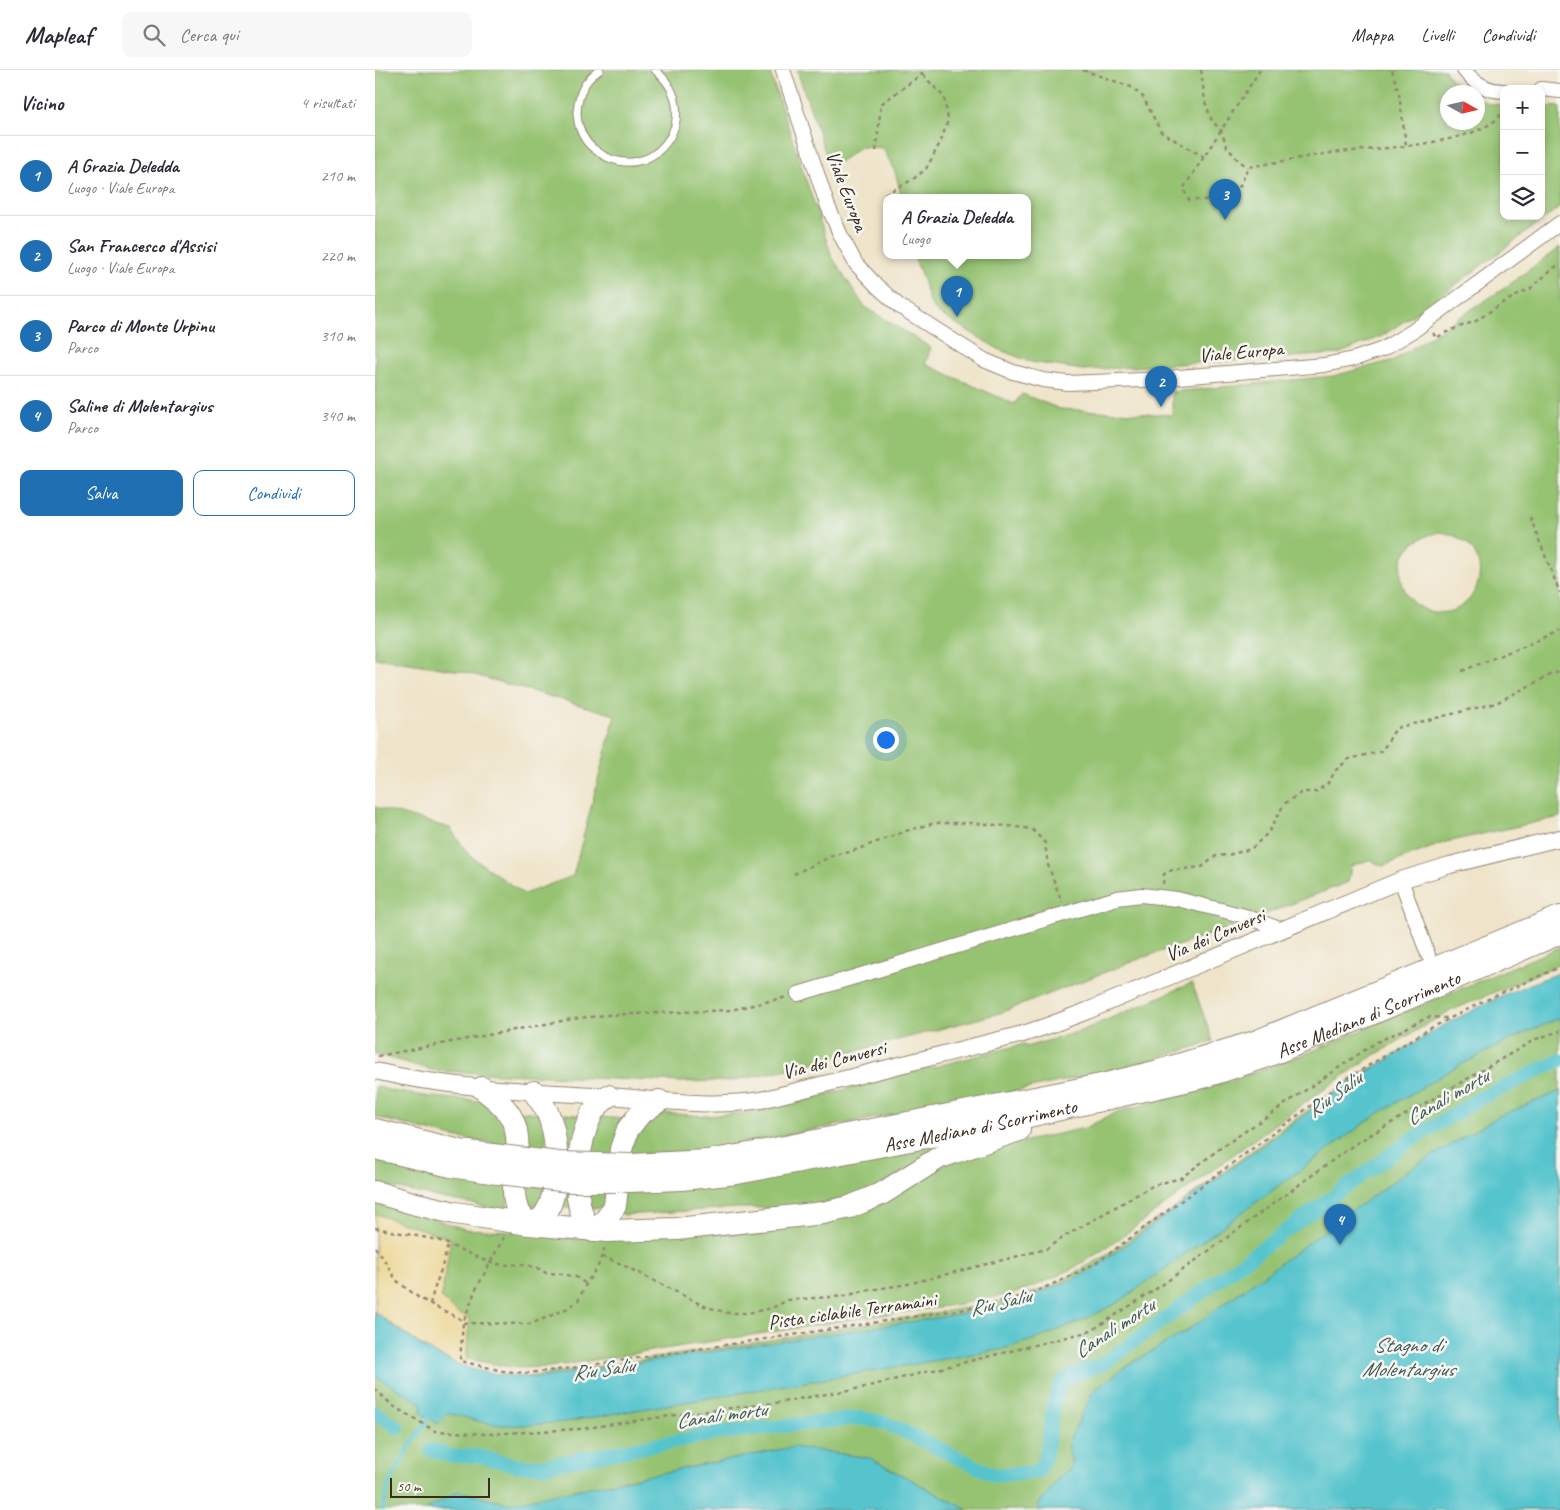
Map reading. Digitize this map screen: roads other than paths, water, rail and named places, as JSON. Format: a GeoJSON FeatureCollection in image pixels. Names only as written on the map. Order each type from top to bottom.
{"type":"FeatureCollection","features":[{"type":"Feature","properties":{"kind":"highway","name":"Asse Mediano di Scorrimento"},"geometry":{"type":"LineString","coordinates":[[375,1130],[570,1181],[755,1153],[1106,1084],[1155,1072],[1255,1042],[1560,917]]}},
{"type":"Feature","properties":{"kind":"highway","name":"Asse Mediano di Scorrimento"},"geometry":{"type":"LineString","coordinates":[[630,1173],[682,1179],[737,1173],[1045,1113],[1203,1077],[1262,1058],[1364,1017],[1560,933]]}},
{"type":"Feature","properties":{"kind":"highway"},"geometry":{"type":"LineString","coordinates":[[482,1088],[500,1102],[512,1119],[517,1134],[514,1189],[517,1210],[529,1224]]}},
{"type":"Feature","properties":{"kind":"highway"},"geometry":{"type":"LineString","coordinates":[[529,1224],[542,1218],[552,1202],[555,1183],[555,1144],[551,1120],[534,1092]]}},
{"type":"Feature","properties":{"kind":"highway"},"geometry":{"type":"LineString","coordinates":[[600,1231],[584,1220],[577,1196],[580,1151],[584,1134],[593,1111],[608,1096]]}},
{"type":"Feature","properties":{"kind":"highway"},"geometry":{"type":"LineString","coordinates":[[600,1231],[615,1206],[621,1149],[628,1130],[641,1114],[659,1101]]}},
{"type":"Feature","properties":{"kind":"highway"},"geometry":{"type":"LineString","coordinates":[[375,1192],[455,1213],[529,1224],[600,1231],[677,1229],[823,1213],[850,1207],[883,1193],[940,1157],[1036,1125],[1045,1113]]}},
{"type":"Feature","properties":{"kind":"highway","name":"Asse Mediano di Scorrimento"},"geometry":{"type":"LineString","coordinates":[[375,1148],[451,1166],[500,1164]]}},
{"type":"Feature","properties":{"kind":"street","name":"Viale Europa"},"geometry":{"type":"LineString","coordinates":[[783,70],[827,204],[856,264],[899,306],[983,360],[1013,372],[1043,380],[1069,383],[1195,376],[1324,365],[1368,354],[1383,349],[1413,331],[1560,223]]}},
{"type":"Feature","properties":{"kind":"street"},"geometry":{"type":"LineString","coordinates":[[1464,70],[1470,78],[1481,86],[1494,91],[1500,91]]}},
{"type":"Feature","properties":{"kind":"street"},"geometry":{"type":"LineString","coordinates":[[1545,89],[1560,91]]}},
{"type":"Feature","properties":{"kind":"street","name":"Via dei Conversi"},"geometry":{"type":"LineString","coordinates":[[375,1072],[407,1079],[534,1092],[723,1104],[761,1100],[1023,1034],[1087,1011],[1401,880],[1450,865],[1560,838]]}},
{"type":"Feature","properties":{"kind":"street"},"geometry":{"type":"LineString","coordinates":[[1401,880],[1428,955]]}},
{"type":"Feature","properties":{"kind":"street","name":"Via dei Conversi"},"geometry":{"type":"LineString","coordinates":[[798,994],[1117,898],[1141,895],[1161,896],[1245,916],[1282,930]]}},
{"type":"Feature","properties":{"kind":"lane"},"geometry":{"type":"LineString","coordinates":[[600,70],[584,86],[578,101],[577,117],[581,133],[590,146],[603,156],[618,162],[634,162],[650,157],[664,146],[674,132],[678,115],[676,98],[669,82],[655,70]]}},
{"type":"Feature","properties":{"kind":"water","name":"Riu Saliu"},"geometry":{"type":"Polygon","coordinates":[[[1560,972],[1560,1018],[1520,1035],[1456,1067],[1376,1115],[1119,1302],[1081,1321],[1039,1338],[999,1350],[564,1422],[528,1425],[487,1423],[446,1414],[438,1424],[421,1413],[422,1403],[375,1376],[375,1312],[418,1343],[441,1357],[465,1367],[501,1375],[538,1378],[988,1310],[1014,1302],[1088,1272],[1352,1081],[1442,1026],[1503,995],[1560,972]]]}},
{"type":"Feature","properties":{"kind":"water","name":"Stagno di Molentargius"},"geometry":{"type":"Polygon","coordinates":[[[1560,1091],[1560,1510],[1037,1510],[1039,1504],[1061,1476],[1072,1467],[1068,1443],[1093,1391],[1125,1367],[1185,1332],[1407,1171],[1497,1117],[1560,1091]]]}},
{"type":"Feature","properties":{"kind":"water"},"geometry":{"type":"Polygon","coordinates":[[[793,1447],[870,1458],[968,1510],[426,1510],[458,1491],[509,1503],[793,1447]]]}},
{"type":"Feature","properties":{"kind":"waterway","name":"Canali mortu"},"geometry":{"type":"LineString","coordinates":[[431,1450],[450,1456],[477,1456],[520,1466],[543,1466],[718,1433],[859,1418],[886,1423],[994,1475],[1038,1472],[1046,1453],[1054,1404],[1060,1385],[1064,1380],[1103,1364],[1405,1144],[1477,1100],[1560,1060]]}},
{"type":"Feature","properties":{"kind":"waterway","name":"Canali mortu"},"geometry":{"type":"LineString","coordinates":[[375,1412],[398,1428]]}},
{"type":"Feature","properties":{"kind":"waterway"},"geometry":{"type":"LineString","coordinates":[[383,1510],[388,1486],[409,1447],[431,1415]]}},
{"type":"Feature","properties":{"kind":"place","name":"Parco di Monte Urpinu"},"geometry":{"type":"Point","coordinates":[1225,220]}},
{"type":"Feature","properties":{"kind":"place","name":"A Grazia Deledda"},"geometry":{"type":"Point","coordinates":[957,317]}},
{"type":"Feature","properties":{"kind":"place","name":"San Francesco d'Assisi"},"geometry":{"type":"Point","coordinates":[1161,407]}},
{"type":"Feature","properties":{"kind":"place","name":"Saline di Molentargius"},"geometry":{"type":"Point","coordinates":[1340,1245]}}]}
